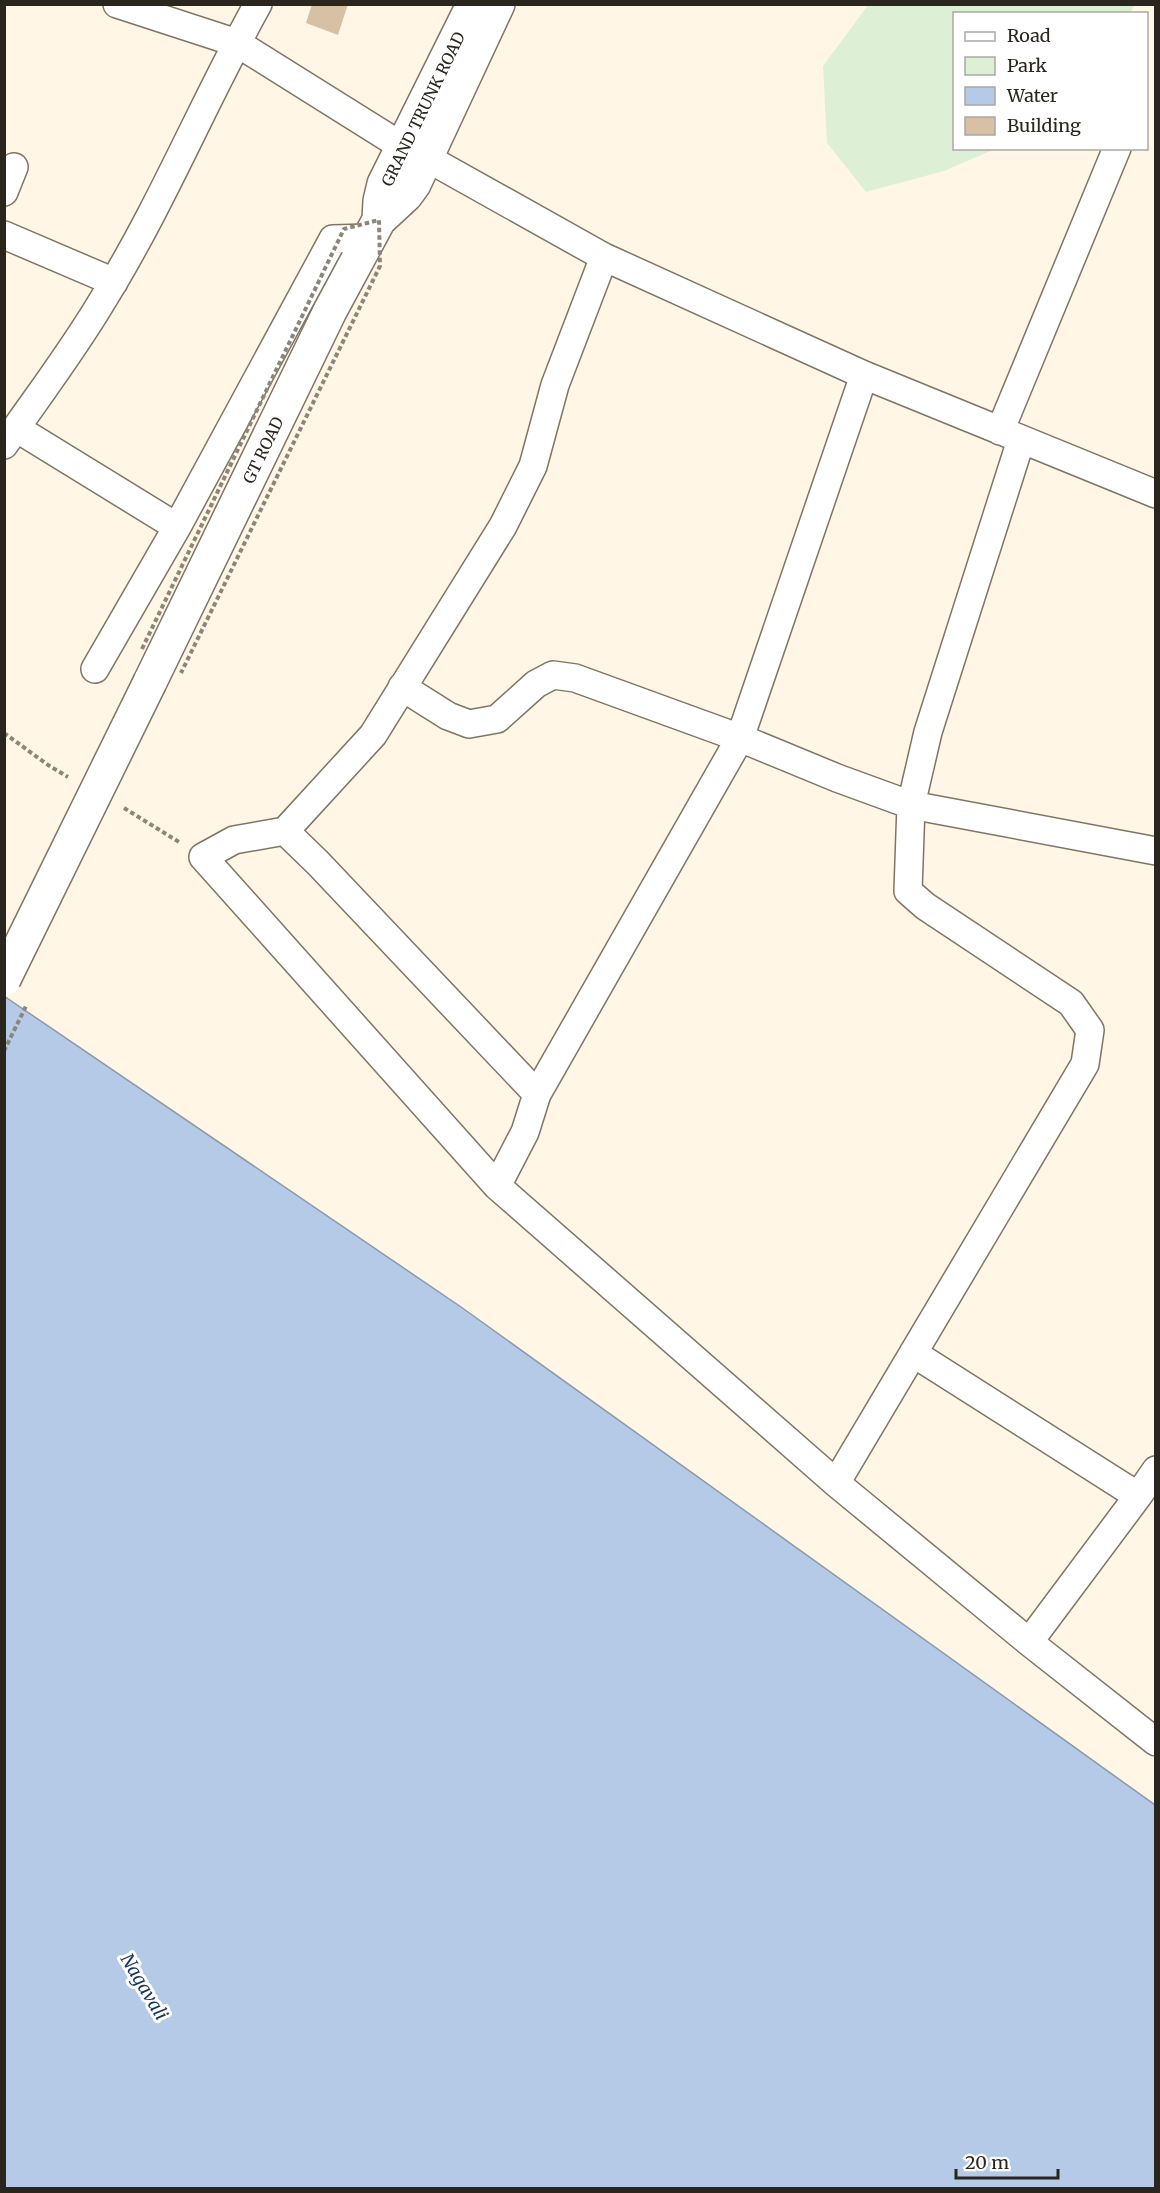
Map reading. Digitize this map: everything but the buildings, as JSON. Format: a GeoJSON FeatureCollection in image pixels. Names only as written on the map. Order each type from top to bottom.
{"type":"FeatureCollection","features":[{"type":"Feature","properties":{"kind":"main road","name":"GRAND TRUNK ROAD"},"geometry":{"type":"LineString","coordinates":[[374,229],[414,184],[415,153],[474,4]]}},
{"type":"Feature","properties":{"kind":"main road","name":"GRAND TRUNK ROAD"},"geometry":{"type":"LineString","coordinates":[[415,153],[498,4]]}},
{"type":"Feature","properties":{"kind":"main road","name":"GT ROAD"},"geometry":{"type":"LineString","coordinates":[[17,988],[155,674],[330,311],[374,229]]}},
{"type":"Feature","properties":{"kind":"street"},"geometry":{"type":"LineString","coordinates":[[177,527],[10,437],[114,282],[158,202],[258,4]]}},
{"type":"Feature","properties":{"kind":"street"},"geometry":{"type":"LineString","coordinates":[[132,7],[237,42],[415,153],[604,257],[864,375],[1155,494]]}},
{"type":"Feature","properties":{"kind":"street"},"geometry":{"type":"LineString","coordinates":[[836,1483],[1085,1065],[1090,1030],[1071,1002],[925,906],[908,891],[911,805],[928,732],[1010,435],[1116,150]]}},
{"type":"Feature","properties":{"kind":"street"},"geometry":{"type":"LineString","coordinates":[[4,192],[15,167]]}},
{"type":"Feature","properties":{"kind":"street"},"geometry":{"type":"LineString","coordinates":[[95,669],[177,527],[333,239],[374,229]]}},
{"type":"Feature","properties":{"kind":"street"},"geometry":{"type":"LineString","coordinates":[[4,235],[114,282]]}},
{"type":"Feature","properties":{"kind":"street"},"geometry":{"type":"LineString","coordinates":[[604,257],[555,385],[532,466],[503,526],[373,735],[285,831],[234,840],[203,857],[497,1186],[836,1483],[1155,1742]]}},
{"type":"Feature","properties":{"kind":"street"},"geometry":{"type":"LineString","coordinates":[[497,1186],[525,1132],[537,1094],[740,738],[864,375]]}},
{"type":"Feature","properties":{"kind":"street"},"geometry":{"type":"LineString","coordinates":[[402,687],[448,716],[469,724],[497,719],[536,684],[553,675],[574,678],[740,738],[837,778],[911,805],[1155,852]]}},
{"type":"Feature","properties":{"kind":"street"},"geometry":{"type":"LineString","coordinates":[[285,831],[537,1094]]}},
{"type":"Feature","properties":{"kind":"street"},"geometry":{"type":"LineString","coordinates":[[913,1353],[1138,1496]]}},
{"type":"Feature","properties":{"kind":"street"},"geometry":{"type":"LineString","coordinates":[[1029,1642],[1155,1470]]}},
{"type":"Feature","properties":{"kind":"path"},"geometry":{"type":"LineString","coordinates":[[344,229],[374,229],[380,266],[155,674],[344,229]]}},
{"type":"Feature","properties":{"kind":"path"},"geometry":{"type":"LineString","coordinates":[[4,1051],[17,988]]}},
{"type":"Feature","properties":{"kind":"green space"},"geometry":{"type":"Polygon","coordinates":[[[868,4],[1135,5],[1131,12],[953,12],[953,150],[993,150],[944,171],[866,192],[827,143],[823,66],[868,4]]]}},
{"type":"Feature","properties":{"kind":"water","name":"Nagavali"},"geometry":{"type":"Polygon","coordinates":[[[4,996],[461,1307],[1155,1805],[1155,2188],[5,2188],[4,996]]]}}]}
